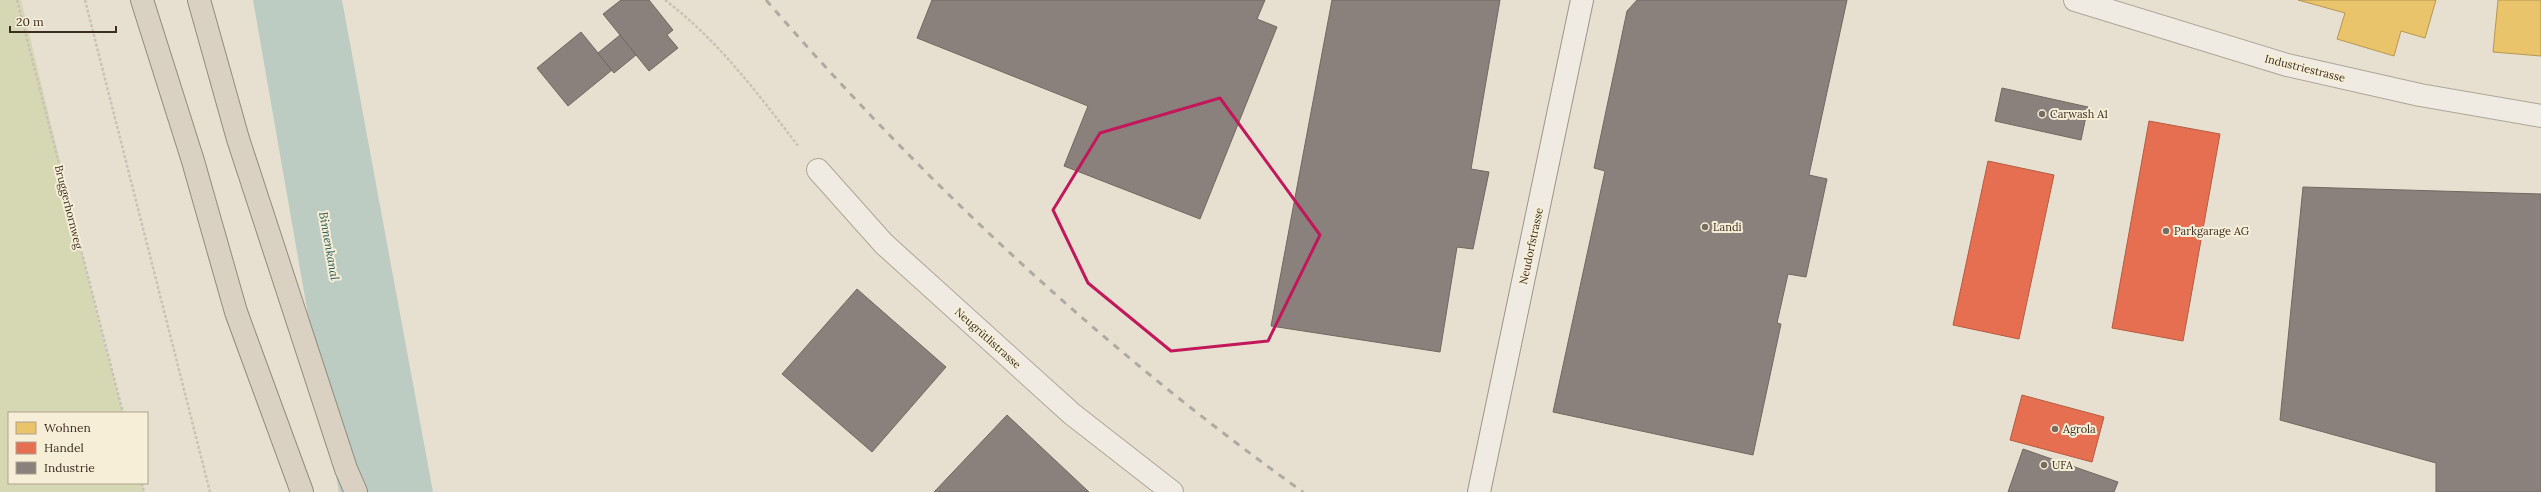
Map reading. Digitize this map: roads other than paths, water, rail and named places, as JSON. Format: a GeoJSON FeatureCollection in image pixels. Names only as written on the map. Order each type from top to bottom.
{"type":"FeatureCollection","features":[{"type":"Feature","properties":{"kind":"highway"},"geometry":{"type":"LineString","coordinates":[[142,0],[193,161],[236,312],[302,492]]}},
{"type":"Feature","properties":{"kind":"highway"},"geometry":{"type":"LineString","coordinates":[[199,0],[238,139],[356,492]]}},
{"type":"Feature","properties":{"kind":"street","name":"Neudorfstrasse"},"geometry":{"type":"LineString","coordinates":[[1479,492],[1582,0]]}},
{"type":"Feature","properties":{"kind":"street","name":"Industriestrasse"},"geometry":{"type":"LineString","coordinates":[[2075,0],[2287,65],[2420,95],[2541,116]]}},
{"type":"Feature","properties":{"kind":"street","name":"Neugrütlistrasse"},"geometry":{"type":"LineString","coordinates":[[818,170],[884,244],[1072,414],[1172,492]]}},
{"type":"Feature","properties":{"kind":"water","name":"Binnenkanal"},"geometry":{"type":"Polygon","coordinates":[[[253,0],[342,0],[433,492],[339,492],[253,0]]]}},
{"type":"Feature","properties":{"kind":"railway"},"geometry":{"type":"LineString","coordinates":[[766,0],[889,135],[953,199],[1020,262],[1158,381],[1229,438],[1303,492]]}},
{"type":"Feature","properties":{"kind":"place","name":"Carwash A1"},"geometry":{"type":"Point","coordinates":[2042,114]}},
{"type":"Feature","properties":{"kind":"place","name":"Landi"},"geometry":{"type":"Point","coordinates":[1705,227]}},
{"type":"Feature","properties":{"kind":"place","name":"Parkgarage AG"},"geometry":{"type":"Point","coordinates":[2166,231]}},
{"type":"Feature","properties":{"kind":"place","name":"Agrola"},"geometry":{"type":"Point","coordinates":[2055,429]}},
{"type":"Feature","properties":{"kind":"place","name":"UFA"},"geometry":{"type":"Point","coordinates":[2044,465]}}]}
